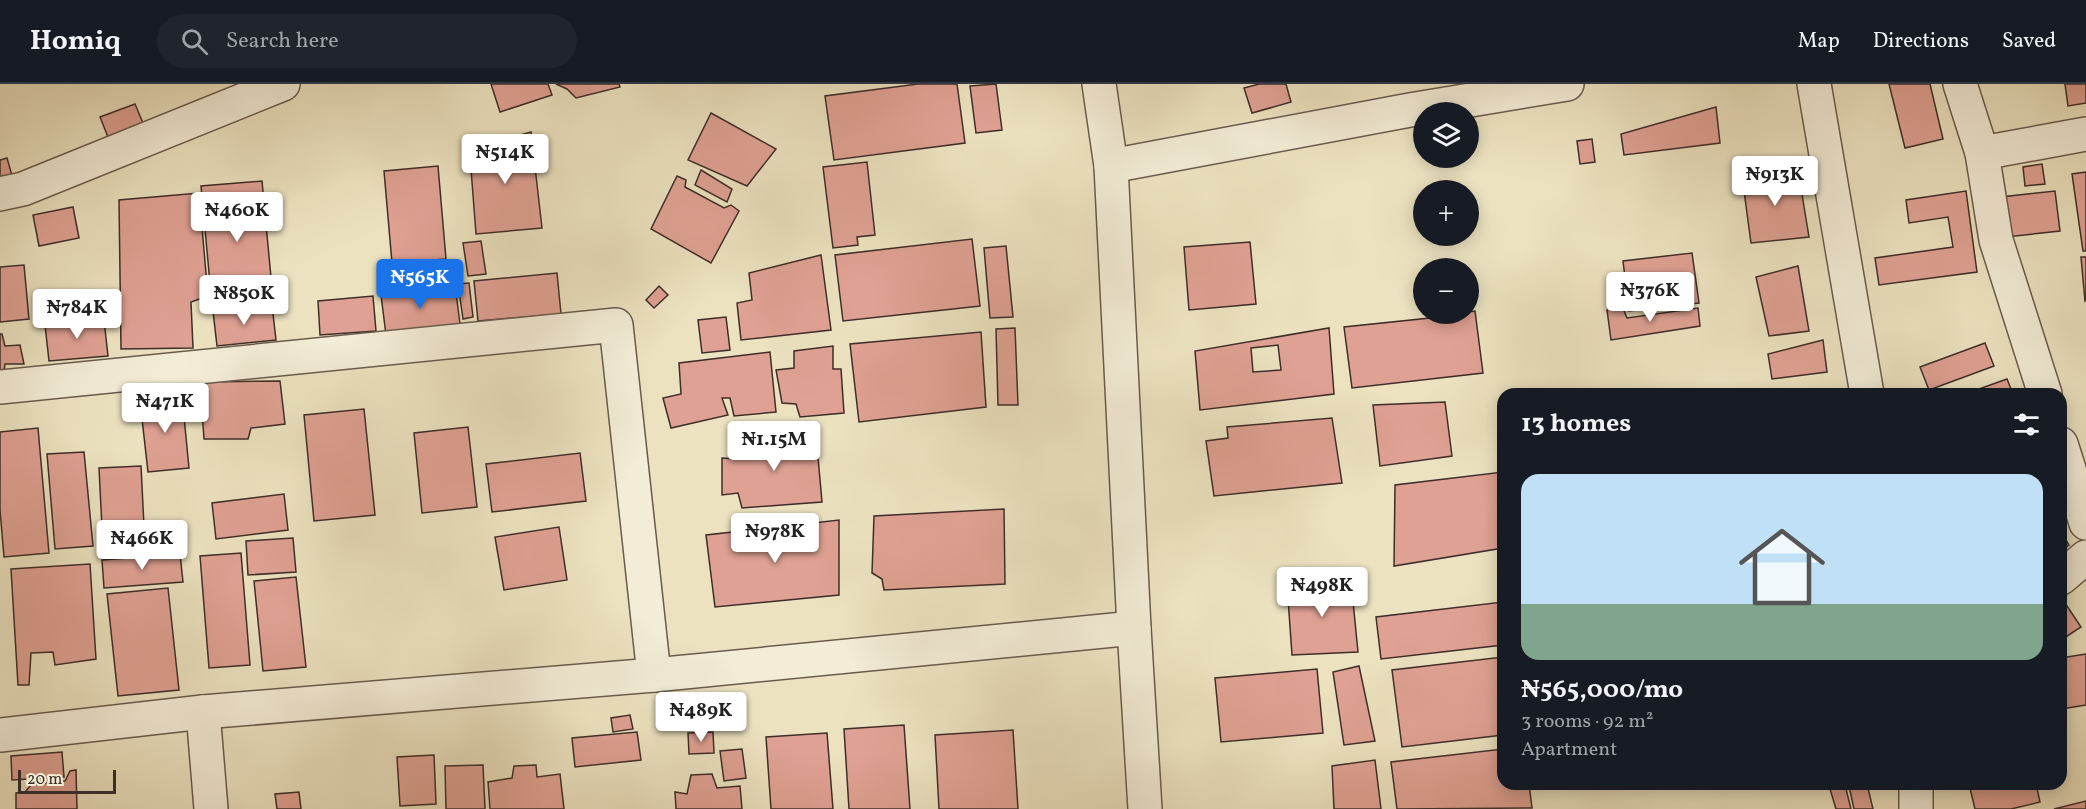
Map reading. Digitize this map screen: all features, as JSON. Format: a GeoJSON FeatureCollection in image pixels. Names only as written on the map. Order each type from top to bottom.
{"type":"FeatureCollection","features":[{"type":"Feature","properties":{"kind":"street"},"geometry":{"type":"LineString","coordinates":[[0,194],[23,189],[284,84]]}},
{"type":"Feature","properties":{"kind":"street"},"geometry":{"type":"LineString","coordinates":[[1099,84],[1111,166],[1145,809]]}},
{"type":"Feature","properties":{"kind":"street"},"geometry":{"type":"LineString","coordinates":[[1111,166],[1410,110],[1567,84]]}},
{"type":"Feature","properties":{"kind":"street"},"geometry":{"type":"LineString","coordinates":[[1814,84],[1866,388]]}},
{"type":"Feature","properties":{"kind":"street"},"geometry":{"type":"LineString","coordinates":[[1960,84],[1982,153],[1996,240],[2043,388]]}},
{"type":"Feature","properties":{"kind":"street"},"geometry":{"type":"LineString","coordinates":[[1982,153],[2086,134]]}},
{"type":"Feature","properties":{"kind":"street"},"geometry":{"type":"LineString","coordinates":[[0,387],[616,325],[654,675]]}},
{"type":"Feature","properties":{"kind":"street"},"geometry":{"type":"LineString","coordinates":[[2067,463],[2086,523]]}},
{"type":"Feature","properties":{"kind":"street"},"geometry":{"type":"LineString","coordinates":[[2067,573],[2086,557]]}},
{"type":"Feature","properties":{"kind":"street"},"geometry":{"type":"LineString","coordinates":[[0,735],[203,712],[654,675],[1134,628]]}},
{"type":"Feature","properties":{"kind":"street"},"geometry":{"type":"LineString","coordinates":[[203,712],[211,809]]}},
{"type":"Feature","properties":{"kind":"street"},"geometry":{"type":"LineString","coordinates":[[1916,790],[1916,809]]}},
{"type":"Feature","properties":{"kind":"building"},"geometry":{"type":"Polygon","coordinates":[[[491,84],[548,84],[552,95],[500,112],[491,84]]]}},
{"type":"Feature","properties":{"kind":"building"},"geometry":{"type":"Polygon","coordinates":[[[556,84],[619,84],[620,87],[576,98],[567,89],[556,84]]]}},
{"type":"Feature","properties":{"kind":"building"},"geometry":{"type":"Polygon","coordinates":[[[918,84],[957,84],[965,143],[834,160],[825,96],[918,84]]]}},
{"type":"Feature","properties":{"kind":"building"},"geometry":{"type":"Polygon","coordinates":[[[996,84],[1002,130],[976,133],[970,86],[996,84]]]}},
{"type":"Feature","properties":{"kind":"building"},"geometry":{"type":"Polygon","coordinates":[[[1259,84],[1286,84],[1291,102],[1252,113],[1244,88],[1259,84]]]}},
{"type":"Feature","properties":{"kind":"building"},"geometry":{"type":"Polygon","coordinates":[[[1889,84],[1930,84],[1943,139],[1905,148],[1889,84]]]}},
{"type":"Feature","properties":{"kind":"building"},"geometry":{"type":"Polygon","coordinates":[[[2065,84],[2086,84],[2086,103],[2068,106],[2065,84]]]}},
{"type":"Feature","properties":{"kind":"building"},"geometry":{"type":"Polygon","coordinates":[[[135,104],[145,128],[110,142],[100,117],[135,104]]]}},
{"type":"Feature","properties":{"kind":"building"},"geometry":{"type":"Polygon","coordinates":[[[1716,107],[1720,143],[1624,155],[1621,134],[1716,107]]]}},
{"type":"Feature","properties":{"kind":"building"},"geometry":{"type":"Polygon","coordinates":[[[711,113],[776,149],[747,186],[688,160],[711,113]]]}},
{"type":"Feature","properties":{"kind":"building"},"geometry":{"type":"Polygon","coordinates":[[[531,132],[542,228],[476,234],[469,143],[499,141],[531,132]]]}},
{"type":"Feature","properties":{"kind":"building"},"geometry":{"type":"Polygon","coordinates":[[[1592,139],[1595,162],[1580,164],[1577,141],[1592,139]]]}},
{"type":"Feature","properties":{"kind":"building"},"geometry":{"type":"Polygon","coordinates":[[[7,158],[13,179],[0,183],[0,160],[7,158]]]}},
{"type":"Feature","properties":{"kind":"building"},"geometry":{"type":"Polygon","coordinates":[[[867,162],[875,235],[857,237],[858,245],[833,248],[823,167],[867,162]]]}},
{"type":"Feature","properties":{"kind":"building"},"geometry":{"type":"Polygon","coordinates":[[[2042,164],[2045,184],[2025,186],[2023,167],[2042,164]]]}},
{"type":"Feature","properties":{"kind":"building"},"geometry":{"type":"Polygon","coordinates":[[[438,166],[446,259],[392,263],[384,171],[438,166]]]}},
{"type":"Feature","properties":{"kind":"building"},"geometry":{"type":"Polygon","coordinates":[[[701,170],[732,189],[727,202],[695,185],[701,170]]]}},
{"type":"Feature","properties":{"kind":"building"},"geometry":{"type":"Polygon","coordinates":[[[1798,170],[1809,237],[1751,243],[1742,176],[1798,170]]]}},
{"type":"Feature","properties":{"kind":"building"},"geometry":{"type":"Polygon","coordinates":[[[2086,172],[2086,251],[2083,251],[2072,174],[2086,172]]]}},
{"type":"Feature","properties":{"kind":"building"},"geometry":{"type":"Polygon","coordinates":[[[677,176],[686,180],[685,187],[724,208],[731,205],[739,211],[711,263],[651,229],[677,176]]]}},
{"type":"Feature","properties":{"kind":"building"},"geometry":{"type":"Polygon","coordinates":[[[262,181],[273,299],[212,305],[201,186],[262,181]]]}},
{"type":"Feature","properties":{"kind":"building"},"geometry":{"type":"Polygon","coordinates":[[[1966,191],[1977,272],[1879,285],[1875,258],[1953,247],[1948,217],[1909,223],[1906,200],[1966,191]]]}},
{"type":"Feature","properties":{"kind":"building"},"geometry":{"type":"Polygon","coordinates":[[[2055,191],[2060,231],[2006,237],[2001,197],[2055,191]]]}},
{"type":"Feature","properties":{"kind":"building"},"geometry":{"type":"Polygon","coordinates":[[[199,193],[208,296],[191,302],[193,348],[121,349],[119,200],[199,193]]]}},
{"type":"Feature","properties":{"kind":"building"},"geometry":{"type":"Polygon","coordinates":[[[73,207],[79,238],[39,246],[33,215],[73,207]]]}},
{"type":"Feature","properties":{"kind":"building"},"geometry":{"type":"Polygon","coordinates":[[[972,239],[980,306],[843,321],[835,255],[972,239]]]}},
{"type":"Feature","properties":{"kind":"building"},"geometry":{"type":"Polygon","coordinates":[[[481,241],[486,274],[468,276],[463,243],[481,241]]]}},
{"type":"Feature","properties":{"kind":"building"},"geometry":{"type":"Polygon","coordinates":[[[1250,242],[1256,304],[1189,310],[1184,247],[1250,242]]]}},
{"type":"Feature","properties":{"kind":"building"},"geometry":{"type":"Polygon","coordinates":[[[1006,246],[1013,317],[990,318],[984,248],[1006,246]]]}},
{"type":"Feature","properties":{"kind":"building"},"geometry":{"type":"Polygon","coordinates":[[[1692,253],[1699,303],[1629,311],[1623,261],[1692,253]]]}},
{"type":"Feature","properties":{"kind":"building"},"geometry":{"type":"Polygon","coordinates":[[[821,255],[831,330],[741,340],[737,303],[752,300],[749,273],[821,255]]]}},
{"type":"Feature","properties":{"kind":"building"},"geometry":{"type":"Polygon","coordinates":[[[2081,257],[2086,257],[2085,301],[2081,257]]]}},
{"type":"Feature","properties":{"kind":"building"},"geometry":{"type":"Polygon","coordinates":[[[24,265],[29,319],[0,322],[0,267],[24,265]]]}},
{"type":"Feature","properties":{"kind":"building"},"geometry":{"type":"Polygon","coordinates":[[[454,265],[456,282],[438,283],[437,267],[454,265]]]}},
{"type":"Feature","properties":{"kind":"building"},"geometry":{"type":"Polygon","coordinates":[[[1798,266],[1809,331],[1769,336],[1756,277],[1798,266]]]}},
{"type":"Feature","properties":{"kind":"building"},"geometry":{"type":"Polygon","coordinates":[[[557,273],[561,314],[478,321],[474,281],[557,273]]]}},
{"type":"Feature","properties":{"kind":"building"},"geometry":{"type":"Polygon","coordinates":[[[469,283],[473,317],[463,319],[458,284],[469,283]]]}},
{"type":"Feature","properties":{"kind":"building"},"geometry":{"type":"Polygon","coordinates":[[[455,285],[460,324],[386,335],[381,295],[455,285]]]}},
{"type":"Feature","properties":{"kind":"building"},"geometry":{"type":"Polygon","coordinates":[[[659,286],[668,295],[654,308],[646,300],[659,286]]]}},
{"type":"Feature","properties":{"kind":"building"},"geometry":{"type":"Polygon","coordinates":[[[373,296],[376,331],[320,335],[318,301],[373,296]]]}},
{"type":"Feature","properties":{"kind":"building"},"geometry":{"type":"Polygon","coordinates":[[[272,305],[276,340],[217,346],[213,311],[272,305]]]}},
{"type":"Feature","properties":{"kind":"building"},"geometry":{"type":"Polygon","coordinates":[[[1622,306],[1627,318],[1698,308],[1700,326],[1611,340],[1607,310],[1622,306]]]}},
{"type":"Feature","properties":{"kind":"building"},"geometry":{"type":"Polygon","coordinates":[[[726,317],[730,350],[702,353],[698,320],[726,317]]]}},
{"type":"Feature","properties":{"kind":"building"},"geometry":{"type":"Polygon","coordinates":[[[104,320],[108,356],[49,361],[45,325],[104,320]]]}},
{"type":"Feature","properties":{"kind":"building"},"geometry":{"type":"Polygon","coordinates":[[[1413,320],[1413,324],[1477,324],[1483,373],[1352,388],[1344,327],[1413,320]]]}},
{"type":"Feature","properties":{"kind":"building"},"geometry":{"type":"Polygon","coordinates":[[[1015,328],[1018,405],[998,405],[996,329],[1015,328]]]}},
{"type":"Feature","properties":{"kind":"building"},"geometry":{"type":"Polygon","coordinates":[[[1329,328],[1334,394],[1200,410],[1195,351],[1329,328]],[[1278,345],[1251,348],[1253,372],[1281,370],[1278,345]]]}},
{"type":"Feature","properties":{"kind":"building"},"geometry":{"type":"Polygon","coordinates":[[[981,332],[986,407],[859,422],[850,344],[981,332]]]}},
{"type":"Feature","properties":{"kind":"building"},"geometry":{"type":"Polygon","coordinates":[[[0,334],[2,334],[5,346],[20,345],[24,364],[5,364],[4,372],[0,372],[0,334]]]}},
{"type":"Feature","properties":{"kind":"building"},"geometry":{"type":"Polygon","coordinates":[[[1823,340],[1827,372],[1772,379],[1768,354],[1823,340]]]}},
{"type":"Feature","properties":{"kind":"building"},"geometry":{"type":"Polygon","coordinates":[[[1985,343],[1994,366],[1934,388],[1928,388],[1920,367],[1985,343]]]}},
{"type":"Feature","properties":{"kind":"building"},"geometry":{"type":"Polygon","coordinates":[[[833,346],[833,369],[841,369],[844,413],[800,417],[796,404],[782,403],[776,370],[794,368],[794,351],[833,346]]]}},
{"type":"Feature","properties":{"kind":"building"},"geometry":{"type":"Polygon","coordinates":[[[770,352],[776,412],[734,416],[730,398],[722,398],[728,415],[671,428],[663,398],[681,394],[679,363],[770,352]]]}},
{"type":"Feature","properties":{"kind":"building"},"geometry":{"type":"Polygon","coordinates":[[[2007,379],[2011,388],[1982,388],[2007,379]]]}},
{"type":"Feature","properties":{"kind":"building"},"geometry":{"type":"Polygon","coordinates":[[[280,381],[285,424],[251,428],[248,439],[204,439],[200,382],[280,381]]]}},
{"type":"Feature","properties":{"kind":"building"},"geometry":{"type":"Polygon","coordinates":[[[182,396],[189,468],[148,472],[140,401],[182,396]]]}},
{"type":"Feature","properties":{"kind":"building"},"geometry":{"type":"Polygon","coordinates":[[[1445,402],[1452,456],[1380,466],[1373,405],[1445,402]]]}},
{"type":"Feature","properties":{"kind":"building"},"geometry":{"type":"Polygon","coordinates":[[[364,409],[375,515],[314,521],[304,415],[364,409]]]}},
{"type":"Feature","properties":{"kind":"building"},"geometry":{"type":"Polygon","coordinates":[[[1332,418],[1342,483],[1214,496],[1206,441],[1228,438],[1227,427],[1332,418]]]}},
{"type":"Feature","properties":{"kind":"building"},"geometry":{"type":"Polygon","coordinates":[[[468,427],[477,507],[422,513],[414,433],[468,427]]]}},
{"type":"Feature","properties":{"kind":"building"},"geometry":{"type":"Polygon","coordinates":[[[38,428],[49,553],[4,557],[0,510],[0,432],[38,428]]]}},
{"type":"Feature","properties":{"kind":"building"},"geometry":{"type":"Polygon","coordinates":[[[816,435],[822,502],[742,508],[738,493],[722,495],[722,458],[736,459],[740,441],[816,435]]]}},
{"type":"Feature","properties":{"kind":"building"},"geometry":{"type":"Polygon","coordinates":[[[84,452],[93,546],[55,549],[47,454],[84,452]]]}},
{"type":"Feature","properties":{"kind":"building"},"geometry":{"type":"Polygon","coordinates":[[[580,453],[586,501],[492,512],[486,464],[580,453]]]}},
{"type":"Feature","properties":{"kind":"building"},"geometry":{"type":"Polygon","coordinates":[[[141,466],[145,546],[103,548],[99,468],[141,466]]]}},
{"type":"Feature","properties":{"kind":"building"},"geometry":{"type":"Polygon","coordinates":[[[1497,473],[1497,549],[1394,566],[1395,485],[1497,473]]]}},
{"type":"Feature","properties":{"kind":"building"},"geometry":{"type":"Polygon","coordinates":[[[284,494],[288,530],[216,539],[212,503],[284,494]]]}},
{"type":"Feature","properties":{"kind":"building"},"geometry":{"type":"Polygon","coordinates":[[[1004,509],[1005,584],[884,590],[882,579],[872,573],[874,516],[1004,509]]]}},
{"type":"Feature","properties":{"kind":"building"},"geometry":{"type":"Polygon","coordinates":[[[839,520],[839,595],[715,607],[706,535],[839,520]]]}},
{"type":"Feature","properties":{"kind":"building"},"geometry":{"type":"Polygon","coordinates":[[[559,527],[567,580],[504,590],[495,537],[559,527]]]}},
{"type":"Feature","properties":{"kind":"building"},"geometry":{"type":"Polygon","coordinates":[[[293,538],[296,572],[248,575],[246,541],[293,538]]]}},
{"type":"Feature","properties":{"kind":"building"},"geometry":{"type":"Polygon","coordinates":[[[241,553],[250,665],[209,668],[200,556],[241,553]]]}},
{"type":"Feature","properties":{"kind":"building"},"geometry":{"type":"Polygon","coordinates":[[[180,554],[183,582],[104,588],[102,560],[180,554]]]}},
{"type":"Feature","properties":{"kind":"building"},"geometry":{"type":"Polygon","coordinates":[[[90,564],[96,659],[55,665],[53,652],[31,653],[29,685],[18,685],[11,569],[90,564]]]}},
{"type":"Feature","properties":{"kind":"building"},"geometry":{"type":"Polygon","coordinates":[[[296,577],[306,667],[263,671],[254,581],[296,577]]]}},
{"type":"Feature","properties":{"kind":"building"},"geometry":{"type":"Polygon","coordinates":[[[1351,581],[1358,652],[1292,655],[1287,584],[1351,581]]]}},
{"type":"Feature","properties":{"kind":"building"},"geometry":{"type":"Polygon","coordinates":[[[168,588],[179,690],[118,696],[107,594],[168,588]]]}},
{"type":"Feature","properties":{"kind":"building"},"geometry":{"type":"Polygon","coordinates":[[[1497,603],[1497,646],[1381,659],[1376,617],[1497,603]]]}},
{"type":"Feature","properties":{"kind":"building"},"geometry":{"type":"Polygon","coordinates":[[[2067,606],[2081,627],[2067,636],[2067,606]]]}},
{"type":"Feature","properties":{"kind":"building"},"geometry":{"type":"Polygon","coordinates":[[[2086,654],[2086,705],[2067,708],[2067,657],[2086,654]]]}},
{"type":"Feature","properties":{"kind":"building"},"geometry":{"type":"Polygon","coordinates":[[[1497,658],[1497,736],[1402,747],[1392,670],[1497,658]]]}},
{"type":"Feature","properties":{"kind":"building"},"geometry":{"type":"Polygon","coordinates":[[[1359,666],[1375,741],[1344,745],[1333,672],[1359,666]]]}},
{"type":"Feature","properties":{"kind":"building"},"geometry":{"type":"Polygon","coordinates":[[[1317,669],[1323,733],[1221,742],[1215,678],[1317,669]]]}},
{"type":"Feature","properties":{"kind":"building"},"geometry":{"type":"Polygon","coordinates":[[[630,715],[633,729],[613,732],[611,718],[630,715]]]}},
{"type":"Feature","properties":{"kind":"building"},"geometry":{"type":"Polygon","coordinates":[[[904,725],[910,809],[849,809],[844,729],[904,725]]]}},
{"type":"Feature","properties":{"kind":"building"},"geometry":{"type":"Polygon","coordinates":[[[1013,730],[1018,809],[939,809],[935,735],[1013,730]]]}},
{"type":"Feature","properties":{"kind":"building"},"geometry":{"type":"Polygon","coordinates":[[[637,732],[641,760],[575,767],[572,738],[637,732]]]}},
{"type":"Feature","properties":{"kind":"building"},"geometry":{"type":"Polygon","coordinates":[[[713,732],[714,753],[689,754],[688,733],[713,732]]]}},
{"type":"Feature","properties":{"kind":"building"},"geometry":{"type":"Polygon","coordinates":[[[827,733],[833,809],[771,809],[766,737],[827,733]]]}},
{"type":"Feature","properties":{"kind":"building"},"geometry":{"type":"Polygon","coordinates":[[[742,749],[746,778],[724,781],[720,751],[742,749]]]}},
{"type":"Feature","properties":{"kind":"building"},"geometry":{"type":"Polygon","coordinates":[[[1497,750],[1497,790],[1530,790],[1532,808],[1397,809],[1391,762],[1497,750]]]}},
{"type":"Feature","properties":{"kind":"building"},"geometry":{"type":"Polygon","coordinates":[[[62,752],[64,777],[12,780],[11,756],[62,752]]]}},
{"type":"Feature","properties":{"kind":"building"},"geometry":{"type":"Polygon","coordinates":[[[434,755],[436,804],[400,806],[397,757],[434,755]]]}},
{"type":"Feature","properties":{"kind":"building"},"geometry":{"type":"Polygon","coordinates":[[[1375,760],[1381,809],[1334,809],[1332,766],[1375,760]]]}},
{"type":"Feature","properties":{"kind":"building"},"geometry":{"type":"Polygon","coordinates":[[[483,765],[485,809],[446,809],[445,766],[483,765]]]}},
{"type":"Feature","properties":{"kind":"building"},"geometry":{"type":"Polygon","coordinates":[[[536,765],[537,777],[560,774],[564,809],[490,809],[488,782],[512,778],[514,766],[536,765]]]}},
{"type":"Feature","properties":{"kind":"building"},"geometry":{"type":"Polygon","coordinates":[[[76,770],[77,809],[16,809],[16,793],[25,792],[31,785],[65,781],[70,771],[76,770]]]}},
{"type":"Feature","properties":{"kind":"building"},"geometry":{"type":"Polygon","coordinates":[[[712,774],[717,788],[740,786],[742,809],[676,809],[675,792],[687,794],[691,775],[712,774]]]}},
{"type":"Feature","properties":{"kind":"building"},"geometry":{"type":"Polygon","coordinates":[[[1830,790],[1846,790],[1851,809],[1836,809],[1830,790]]]}},
{"type":"Feature","properties":{"kind":"building"},"geometry":{"type":"Polygon","coordinates":[[[1850,790],[1868,790],[1873,809],[1854,809],[1850,790]]]}},
{"type":"Feature","properties":{"kind":"building"},"geometry":{"type":"Polygon","coordinates":[[[1970,790],[2037,790],[2040,802],[2011,809],[1975,809],[1970,790]]]}},
{"type":"Feature","properties":{"kind":"building"},"geometry":{"type":"Polygon","coordinates":[[[299,792],[301,809],[277,809],[275,794],[299,792]]]}},
{"type":"Feature","properties":{"kind":"building"},"geometry":{"type":"Polygon","coordinates":[[[2086,801],[2086,809],[2054,809],[2086,801]]]}}]}
